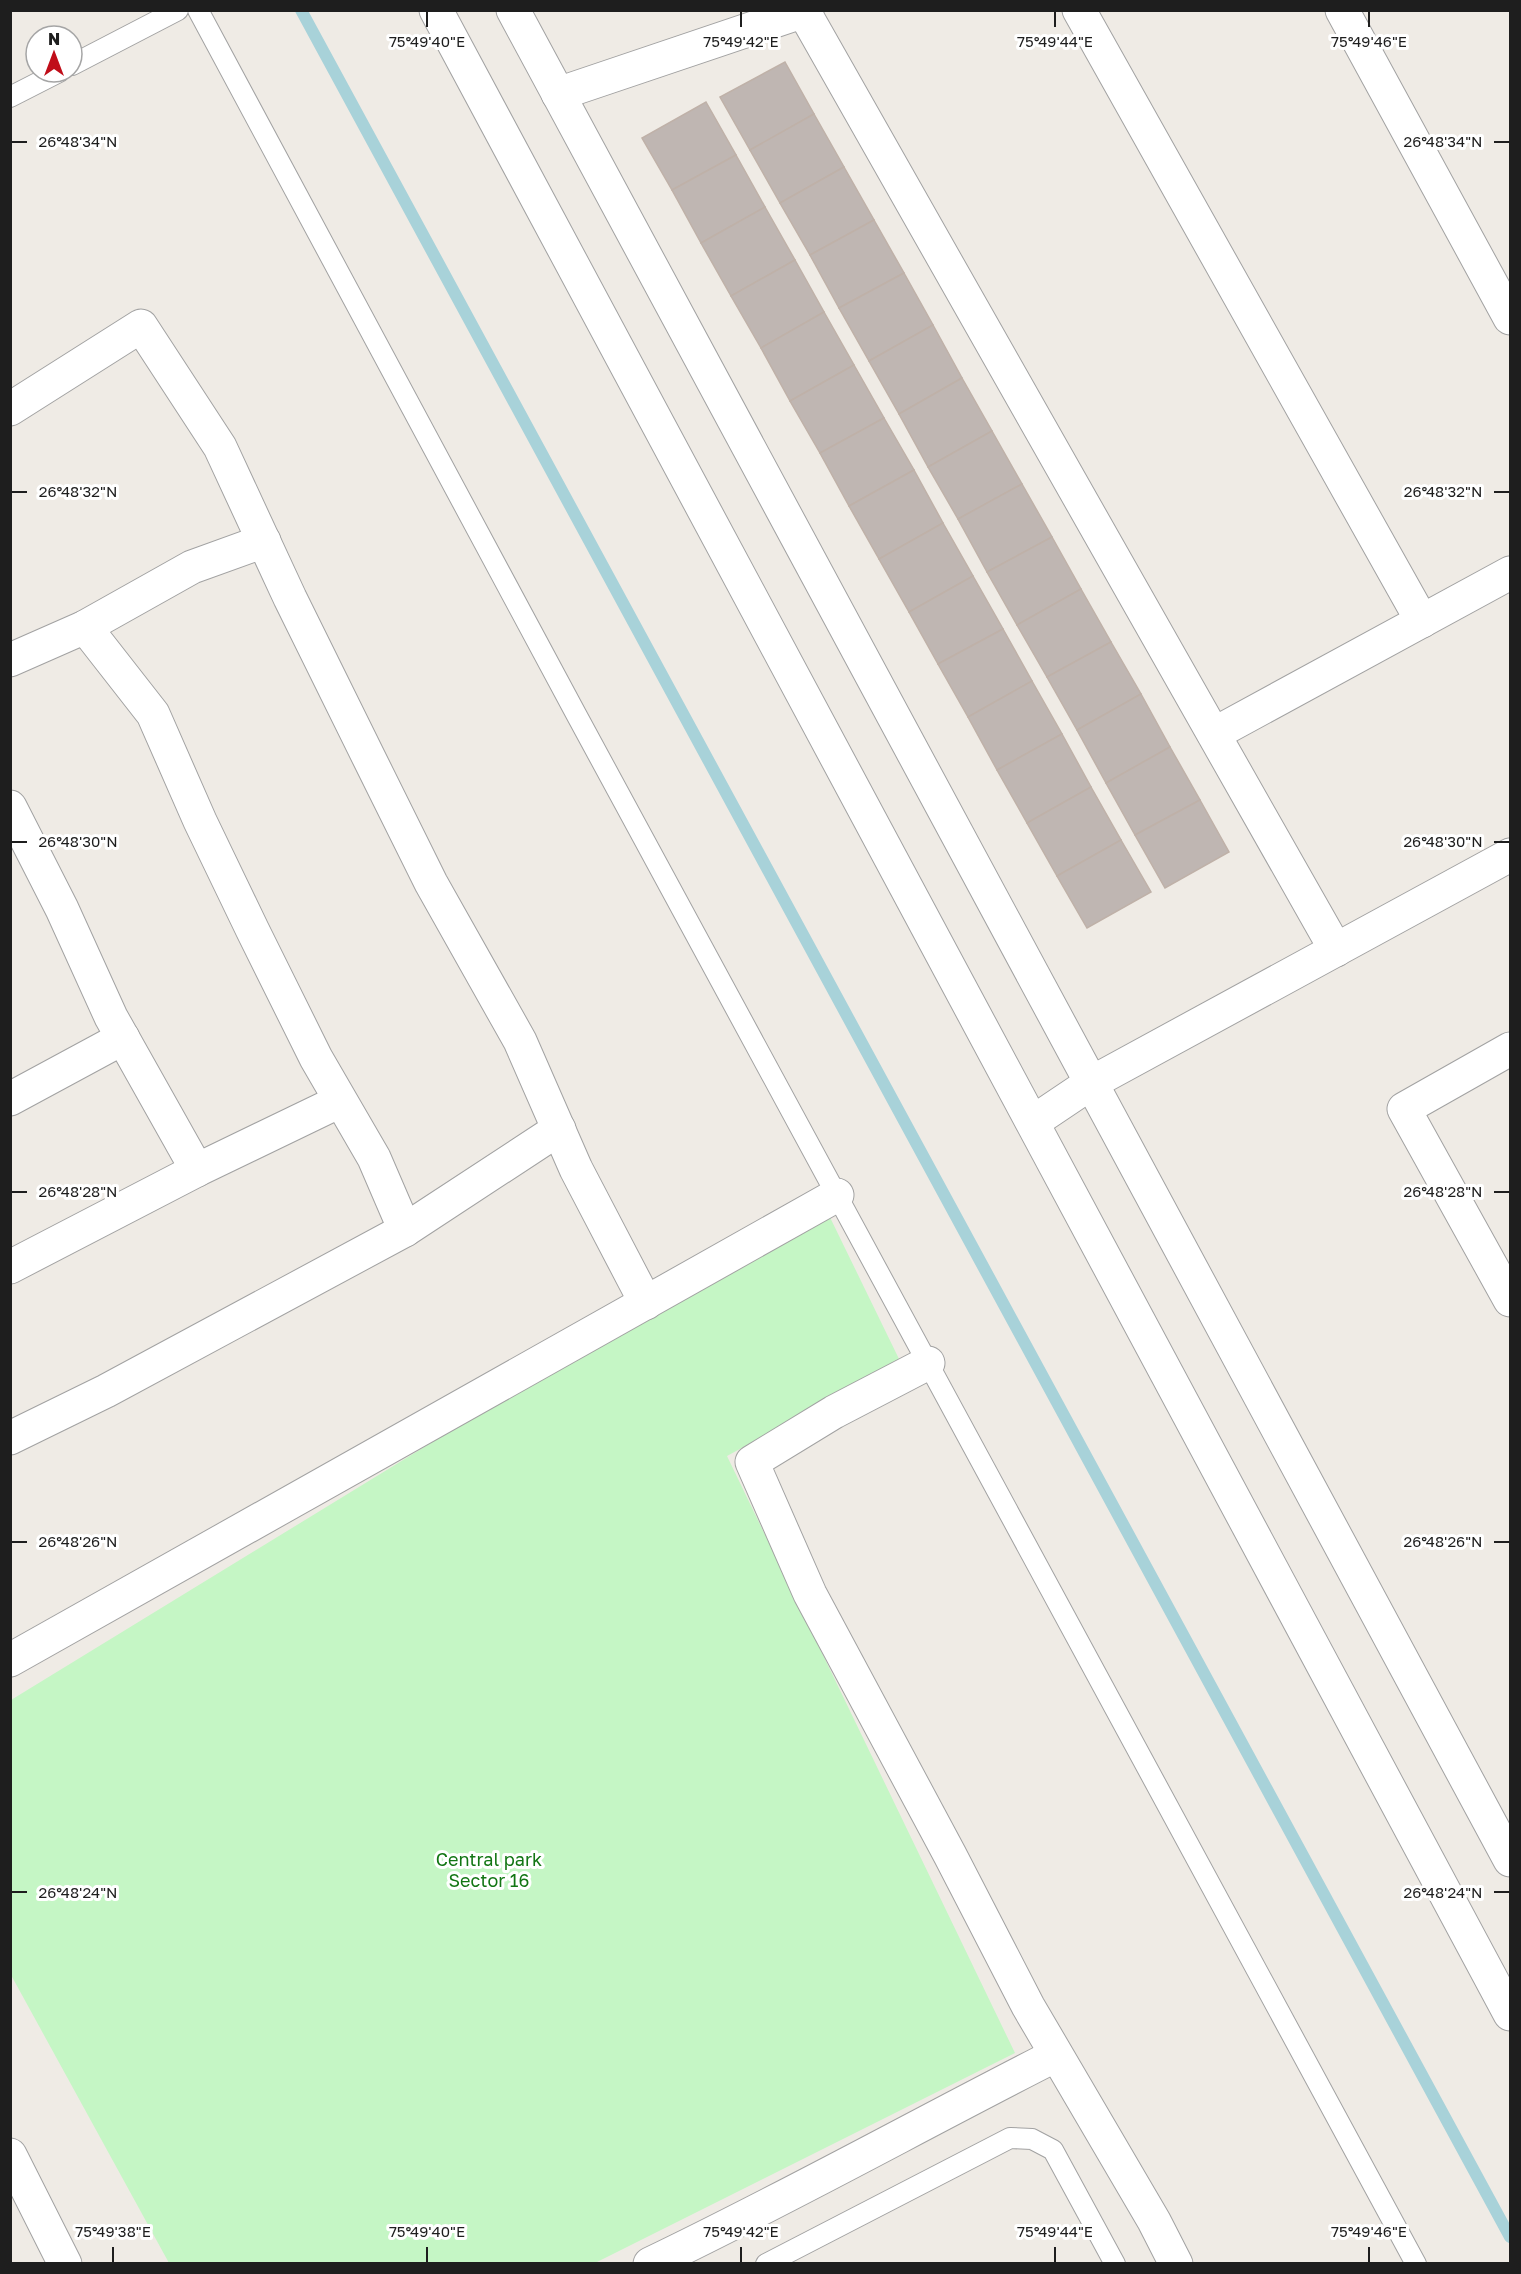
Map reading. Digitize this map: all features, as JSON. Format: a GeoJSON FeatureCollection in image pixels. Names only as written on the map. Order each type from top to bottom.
{"type":"FeatureCollection","features":[{"type":"Feature","properties":{"kind":"street"},"geometry":{"type":"LineString","coordinates":[[436,10],[1510,2014]]}},
{"type":"Feature","properties":{"kind":"street"},"geometry":{"type":"LineString","coordinates":[[513,10],[1510,1860]]}},
{"type":"Feature","properties":{"kind":"street"},"geometry":{"type":"LineString","coordinates":[[1079,10],[1422,621]]}},
{"type":"Feature","properties":{"kind":"street"},"geometry":{"type":"LineString","coordinates":[[1342,10],[1510,318]]}},
{"type":"Feature","properties":{"kind":"street"},"geometry":{"type":"LineString","coordinates":[[558,94],[806,11],[1336,950]]}},
{"type":"Feature","properties":{"kind":"street"},"geometry":{"type":"LineString","coordinates":[[10,410],[141,326],[220,447],[290,598],[431,883],[520,1041],[576,1169],[646,1303]]}},
{"type":"Feature","properties":{"kind":"street"},"geometry":{"type":"LineString","coordinates":[[10,660],[85,627],[192,567],[264,541]]}},
{"type":"Feature","properties":{"kind":"street"},"geometry":{"type":"LineString","coordinates":[[1214,734],[1510,573]]}},
{"type":"Feature","properties":{"kind":"street"},"geometry":{"type":"LineString","coordinates":[[85,627],[153,714],[236,897],[316,1058],[374,1158],[405,1230]]}},
{"type":"Feature","properties":{"kind":"street"},"geometry":{"type":"LineString","coordinates":[[10,807],[123,1038],[197,1170]]}},
{"type":"Feature","properties":{"kind":"street"},"geometry":{"type":"LineString","coordinates":[[1033,1122],[1091,1083],[1510,855]]}},
{"type":"Feature","properties":{"kind":"street"},"geometry":{"type":"LineString","coordinates":[[10,1099],[123,1038]]}},
{"type":"Feature","properties":{"kind":"street"},"geometry":{"type":"LineString","coordinates":[[1510,1049],[1404,1109],[1510,1300]]}},
{"type":"Feature","properties":{"kind":"street"},"geometry":{"type":"LineString","coordinates":[[10,1267],[197,1170],[340,1101]]}},
{"type":"Feature","properties":{"kind":"street"},"geometry":{"type":"LineString","coordinates":[[10,1438],[106,1391],[405,1230],[559,1129]]}},
{"type":"Feature","properties":{"kind":"street"},"geometry":{"type":"LineString","coordinates":[[10,1660],[837,1195]]}},
{"type":"Feature","properties":{"kind":"street"},"geometry":{"type":"LineString","coordinates":[[928,1363],[834,1413],[752,1462],[810,1594],[1056,2055],[1154,2221],[1176,2264]]}},
{"type":"Feature","properties":{"kind":"street"},"geometry":{"type":"LineString","coordinates":[[650,2264],[848,2165],[1056,2055]]}},
{"type":"Feature","properties":{"kind":"street"},"geometry":{"type":"LineString","coordinates":[[10,2156],[65,2264]]}},
{"type":"Feature","properties":{"kind":"lane"},"geometry":{"type":"LineString","coordinates":[[84,59],[178,10]]}},
{"type":"Feature","properties":{"kind":"lane"},"geometry":{"type":"LineString","coordinates":[[198,10],[1416,2264]]}},
{"type":"Feature","properties":{"kind":"lane"},"geometry":{"type":"LineString","coordinates":[[10,97],[35,84]]}},
{"type":"Feature","properties":{"kind":"lane"},"geometry":{"type":"LineString","coordinates":[[765,2264],[1011,2138],[1032,2139],[1053,2150],[1115,2264]]}},
{"type":"Feature","properties":{"kind":"green space","name":"Central park Sector 16"},"geometry":{"type":"Polygon","coordinates":[[[823,1203],[900,1361],[727,1456],[1015,2053],[595,2263],[169,2263],[11,1975],[11,1700],[823,1203]]]}},
{"type":"Feature","properties":{"kind":"building"},"geometry":{"type":"Polygon","coordinates":[[[785,62],[814,114],[750,150],[720,97],[785,62]]]}},
{"type":"Feature","properties":{"kind":"building"},"geometry":{"type":"Polygon","coordinates":[[[706,102],[736,155],[672,190],[642,138],[706,102]]]}},
{"type":"Feature","properties":{"kind":"building"},"geometry":{"type":"Polygon","coordinates":[[[814,114],[844,167],[780,203],[750,150],[814,114]]]}},
{"type":"Feature","properties":{"kind":"building"},"geometry":{"type":"Polygon","coordinates":[[[736,155],[765,207],[701,243],[672,190],[736,155]]]}},
{"type":"Feature","properties":{"kind":"building"},"geometry":{"type":"Polygon","coordinates":[[[844,167],[874,220],[810,255],[780,203],[844,167]]]}},
{"type":"Feature","properties":{"kind":"building"},"geometry":{"type":"Polygon","coordinates":[[[765,207],[795,260],[731,296],[701,243],[765,207]]]}},
{"type":"Feature","properties":{"kind":"building"},"geometry":{"type":"Polygon","coordinates":[[[874,220],[904,273],[839,308],[810,255],[874,220]]]}},
{"type":"Feature","properties":{"kind":"building"},"geometry":{"type":"Polygon","coordinates":[[[795,260],[824,312],[761,348],[731,296],[795,260]]]}},
{"type":"Feature","properties":{"kind":"building"},"geometry":{"type":"Polygon","coordinates":[[[904,273],[933,325],[869,361],[839,308],[904,273]]]}},
{"type":"Feature","properties":{"kind":"building"},"geometry":{"type":"Polygon","coordinates":[[[824,312],[854,365],[790,401],[761,348],[824,312]]]}},
{"type":"Feature","properties":{"kind":"building"},"geometry":{"type":"Polygon","coordinates":[[[933,325],[962,378],[899,414],[869,361],[933,325]]]}},
{"type":"Feature","properties":{"kind":"building"},"geometry":{"type":"Polygon","coordinates":[[[854,365],[884,418],[820,453],[790,401],[854,365]]]}},
{"type":"Feature","properties":{"kind":"building"},"geometry":{"type":"Polygon","coordinates":[[[962,378],[992,431],[928,467],[899,414],[962,378]]]}},
{"type":"Feature","properties":{"kind":"building"},"geometry":{"type":"Polygon","coordinates":[[[884,418],[914,470],[849,506],[820,453],[884,418]]]}},
{"type":"Feature","properties":{"kind":"building"},"geometry":{"type":"Polygon","coordinates":[[[992,431],[1022,484],[958,519],[928,467],[992,431]]]}},
{"type":"Feature","properties":{"kind":"building"},"geometry":{"type":"Polygon","coordinates":[[[914,470],[943,523],[879,559],[849,506],[914,470]]]}},
{"type":"Feature","properties":{"kind":"building"},"geometry":{"type":"Polygon","coordinates":[[[1022,484],[1052,537],[987,572],[958,519],[1022,484]]]}},
{"type":"Feature","properties":{"kind":"building"},"geometry":{"type":"Polygon","coordinates":[[[943,523],[973,576],[909,612],[879,559],[943,523]]]}},
{"type":"Feature","properties":{"kind":"building"},"geometry":{"type":"Polygon","coordinates":[[[1052,537],[1081,589],[1017,625],[987,572],[1052,537]]]}},
{"type":"Feature","properties":{"kind":"building"},"geometry":{"type":"Polygon","coordinates":[[[973,576],[1003,629],[938,664],[909,612],[973,576]]]}},
{"type":"Feature","properties":{"kind":"building"},"geometry":{"type":"Polygon","coordinates":[[[1081,589],[1111,642],[1047,677],[1017,625],[1081,589]]]}},
{"type":"Feature","properties":{"kind":"building"},"geometry":{"type":"Polygon","coordinates":[[[1003,629],[1032,681],[968,717],[938,664],[1003,629]]]}},
{"type":"Feature","properties":{"kind":"building"},"geometry":{"type":"Polygon","coordinates":[[[1111,642],[1141,694],[1077,730],[1047,677],[1111,642]]]}},
{"type":"Feature","properties":{"kind":"building"},"geometry":{"type":"Polygon","coordinates":[[[1032,681],[1062,734],[997,770],[968,717],[1032,681]]]}},
{"type":"Feature","properties":{"kind":"building"},"geometry":{"type":"Polygon","coordinates":[[[1141,694],[1170,747],[1106,783],[1077,730],[1141,694]]]}},
{"type":"Feature","properties":{"kind":"building"},"geometry":{"type":"Polygon","coordinates":[[[1062,734],[1091,787],[1027,823],[997,770],[1062,734]]]}},
{"type":"Feature","properties":{"kind":"building"},"geometry":{"type":"Polygon","coordinates":[[[1170,747],[1200,800],[1135,835],[1106,783],[1170,747]]]}},
{"type":"Feature","properties":{"kind":"building"},"geometry":{"type":"Polygon","coordinates":[[[1091,787],[1121,840],[1057,876],[1027,823],[1091,787]]]}},
{"type":"Feature","properties":{"kind":"building"},"geometry":{"type":"Polygon","coordinates":[[[1200,800],[1229,852],[1165,888],[1135,835],[1200,800]]]}},
{"type":"Feature","properties":{"kind":"building"},"geometry":{"type":"Polygon","coordinates":[[[1121,840],[1151,892],[1087,928],[1057,876],[1121,840]]]}},
{"type":"Feature","properties":{"kind":"waterway"},"geometry":{"type":"LineString","coordinates":[[301,10],[1510,2237]]}}]}
